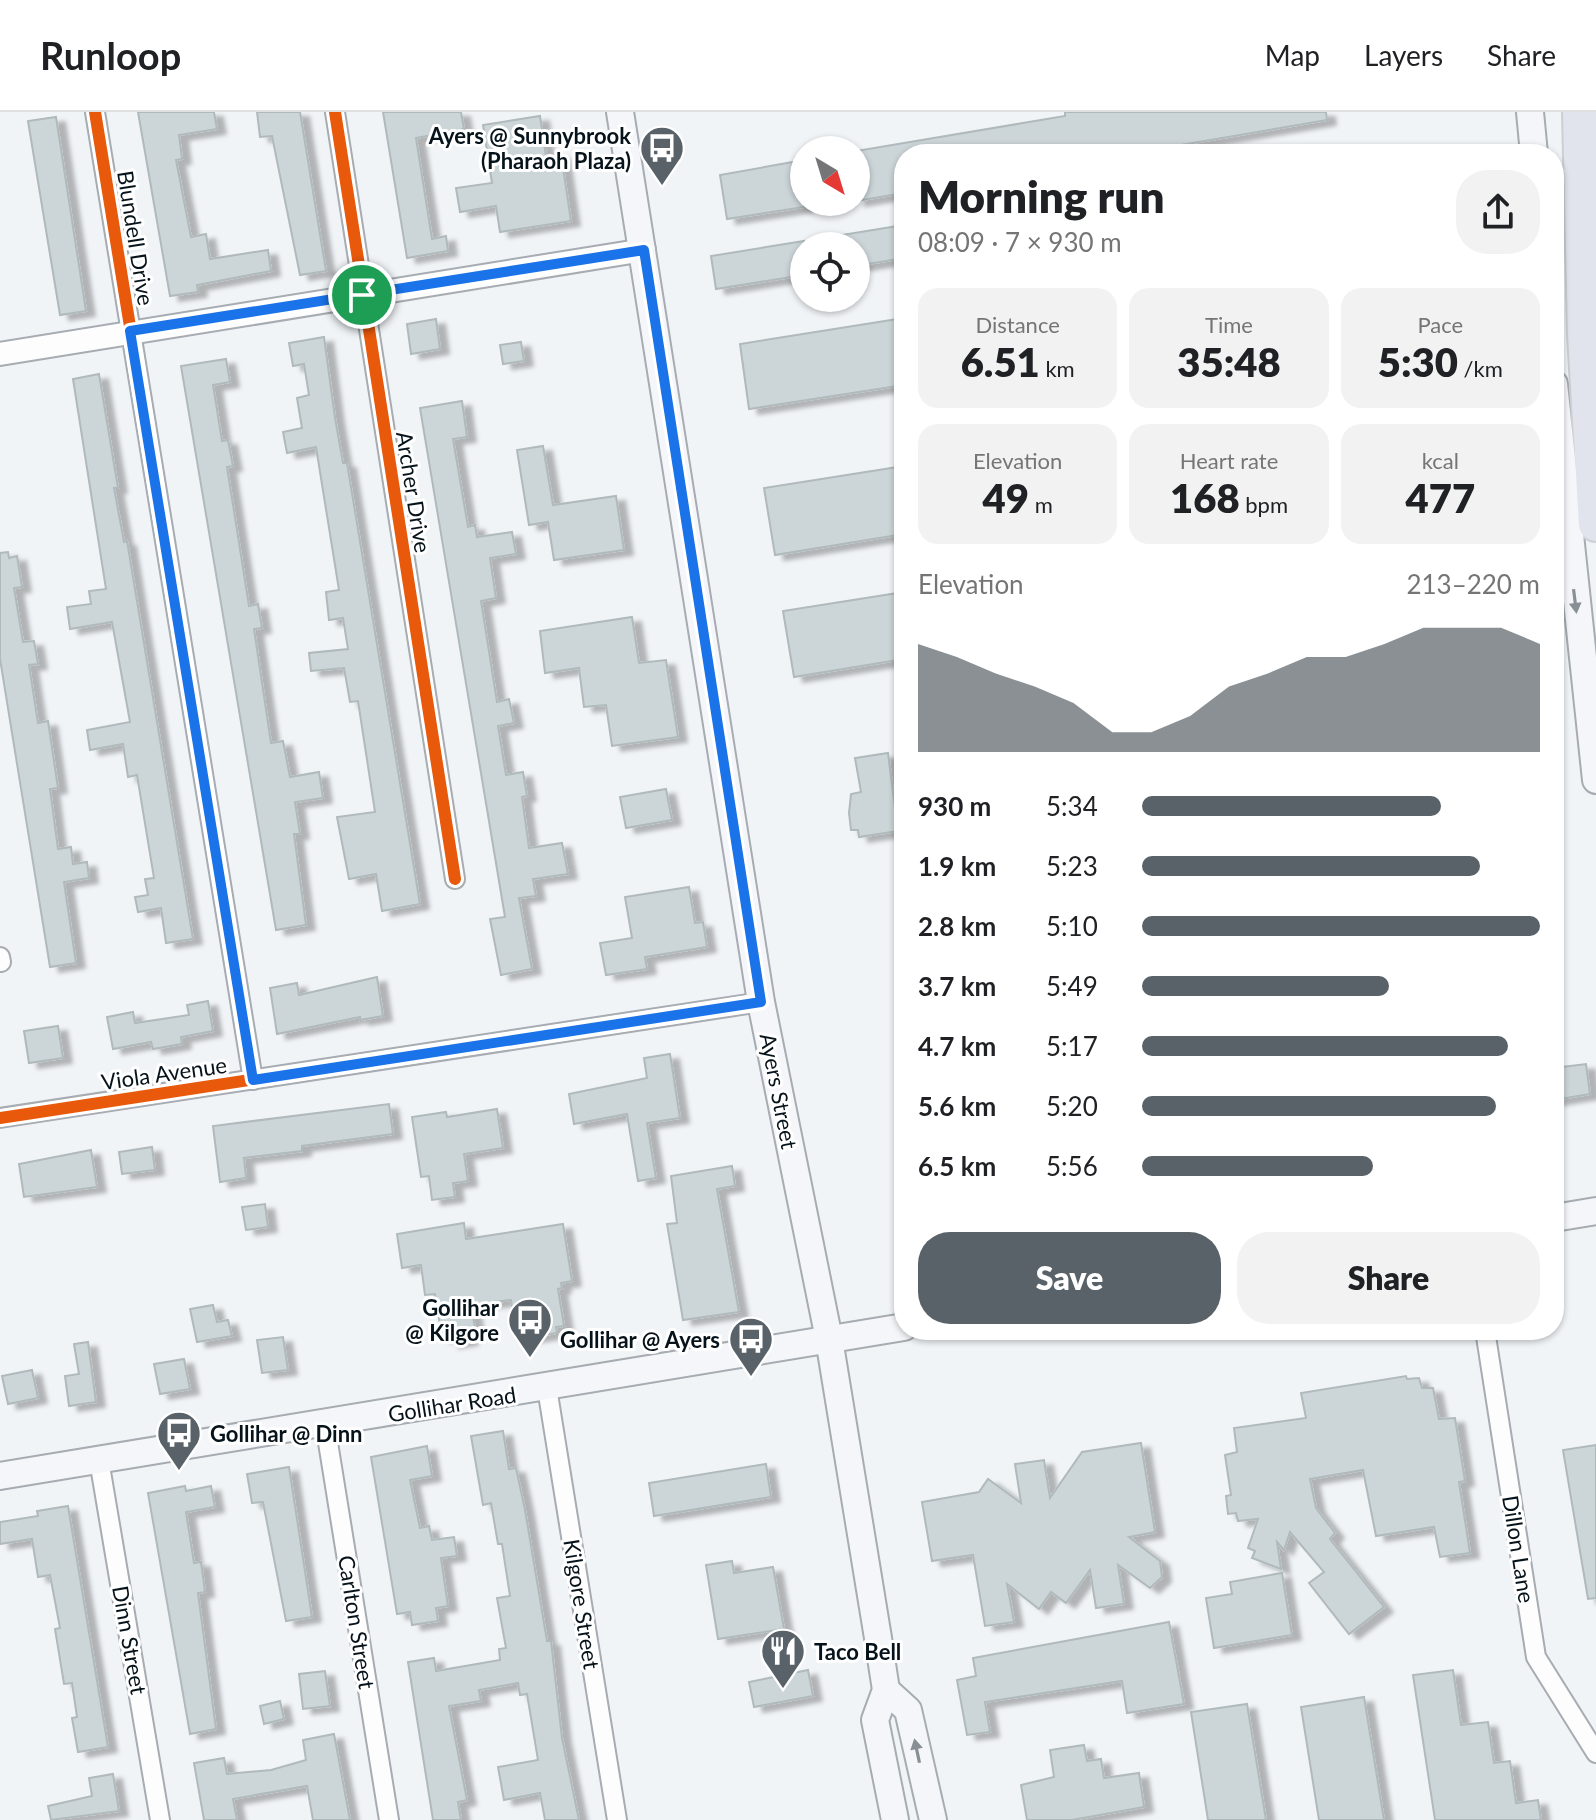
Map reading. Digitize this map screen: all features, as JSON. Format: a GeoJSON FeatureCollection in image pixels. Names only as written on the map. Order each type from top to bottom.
{"type":"FeatureCollection","features":[{"type":"Feature","properties":{"kind":"highway"},"geometry":{"type":"LineString","coordinates":[[1580,112],[1596,202]]}},
{"type":"Feature","properties":{"kind":"highway"},"geometry":{"type":"LineString","coordinates":[[1580,112],[1585,334],[1596,524]]}},
{"type":"Feature","properties":{"kind":"main road","name":"Ayers Street"},"geometry":{"type":"LineString","coordinates":[[620,112],[761,1002],[829,1339],[886,1690],[875,1720],[897,1820]]}},
{"type":"Feature","properties":{"kind":"main road"},"geometry":{"type":"LineString","coordinates":[[1530,112],[1533,144]]}},
{"type":"Feature","properties":{"kind":"main road"},"geometry":{"type":"LineString","coordinates":[[1564,478],[1596,780]]}},
{"type":"Feature","properties":{"kind":"main road"},"geometry":{"type":"LineString","coordinates":[[1564,1216],[1596,1211]]}},
{"type":"Feature","properties":{"kind":"main road","name":"Gollihar Road"},"geometry":{"type":"LineString","coordinates":[[0,1476],[894,1329]]}},
{"type":"Feature","properties":{"kind":"main road","name":"Ayers Street"},"geometry":{"type":"LineString","coordinates":[[886,1690],[908,1710],[933,1820]]}},
{"type":"Feature","properties":{"kind":"street","name":"Blundell Drive"},"geometry":{"type":"LineString","coordinates":[[95,112],[253,1080]]}},
{"type":"Feature","properties":{"kind":"street","name":"Archer Drive"},"geometry":{"type":"LineString","coordinates":[[335,112],[455,879]]}},
{"type":"Feature","properties":{"kind":"street"},"geometry":{"type":"LineString","coordinates":[[0,354],[644,250]]}},
{"type":"Feature","properties":{"kind":"street","name":"Viola Avenue"},"geometry":{"type":"LineString","coordinates":[[0,1118],[761,1002]]}},
{"type":"Feature","properties":{"kind":"street","name":"Dillon Lane"},"geometry":{"type":"LineString","coordinates":[[1487,1340],[1536,1657],[1596,1753]]}},
{"type":"Feature","properties":{"kind":"street","name":"Kilgore Street"},"geometry":{"type":"LineString","coordinates":[[547,1388],[617,1820]]}},
{"type":"Feature","properties":{"kind":"street","name":"Carlton Street"},"geometry":{"type":"LineString","coordinates":[[325,1424],[389,1820]]}},
{"type":"Feature","properties":{"kind":"street","name":"Dinn Street"},"geometry":{"type":"LineString","coordinates":[[99,1460],[160,1820]]}},
{"type":"Feature","properties":{"kind":"building"},"geometry":{"type":"Polygon","coordinates":[[[138,112],[214,112],[217,129],[179,135],[182,159],[176,160],[191,237],[206,234],[210,259],[268,250],[271,271],[197,285],[198,292],[170,296],[138,112]]]}},
{"type":"Feature","properties":{"kind":"building"},"geometry":{"type":"Polygon","coordinates":[[[257,112],[300,112],[326,271],[300,275],[272,136],[260,137],[257,112]]]}},
{"type":"Feature","properties":{"kind":"building"},"geometry":{"type":"Polygon","coordinates":[[[383,112],[461,112],[464,129],[416,138],[432,239],[446,236],[448,251],[407,258],[383,112]]]}},
{"type":"Feature","properties":{"kind":"building"},"geometry":{"type":"Polygon","coordinates":[[[1065,112],[1326,112],[1327,120],[1187,144],[898,144],[1065,116],[1065,112]]]}},
{"type":"Feature","properties":{"kind":"building"},"geometry":{"type":"Polygon","coordinates":[[[540,116],[546,156],[561,154],[571,221],[500,232],[496,206],[460,212],[456,188],[492,183],[483,125],[540,116]]]}},
{"type":"Feature","properties":{"kind":"building"},"geometry":{"type":"Polygon","coordinates":[[[56,117],[86,311],[60,315],[28,121],[56,117]]]}},
{"type":"Feature","properties":{"kind":"building"},"geometry":{"type":"Polygon","coordinates":[[[894,145],[894,195],[870,199],[870,149],[894,145]]]}},
{"type":"Feature","properties":{"kind":"building"},"geometry":{"type":"Polygon","coordinates":[[[790,162],[790,209],[727,219],[720,175],[790,162]]]}},
{"type":"Feature","properties":{"kind":"building"},"geometry":{"type":"Polygon","coordinates":[[[894,227],[894,260],[870,264],[870,232],[860,232],[894,227]]]}},
{"type":"Feature","properties":{"kind":"building"},"geometry":{"type":"Polygon","coordinates":[[[790,243],[790,277],[716,289],[711,256],[790,243]]]}},
{"type":"Feature","properties":{"kind":"building"},"geometry":{"type":"Polygon","coordinates":[[[436,319],[440,349],[411,354],[407,324],[436,319]]]}},
{"type":"Feature","properties":{"kind":"building"},"geometry":{"type":"Polygon","coordinates":[[[894,320],[894,387],[749,409],[740,344],[894,320]]]}},
{"type":"Feature","properties":{"kind":"building"},"geometry":{"type":"Polygon","coordinates":[[[324,337],[335,418],[343,463],[347,463],[420,904],[382,911],[376,874],[349,879],[337,817],[375,812],[358,701],[350,702],[344,668],[311,671],[309,653],[348,649],[343,618],[329,620],[326,592],[339,590],[316,447],[287,453],[283,432],[302,428],[297,398],[309,395],[304,364],[293,366],[289,343],[324,337]]]}},
{"type":"Feature","properties":{"kind":"building"},"geometry":{"type":"Polygon","coordinates":[[[521,342],[524,361],[503,364],[500,345],[521,342]]]}},
{"type":"Feature","properties":{"kind":"building"},"geometry":{"type":"Polygon","coordinates":[[[226,359],[230,382],[213,385],[222,441],[228,440],[233,466],[227,467],[249,606],[258,604],[262,628],[254,629],[271,743],[283,741],[290,777],[319,772],[323,798],[295,802],[300,834],[294,834],[306,925],[276,930],[181,366],[226,359]]]}},
{"type":"Feature","properties":{"kind":"building"},"geometry":{"type":"Polygon","coordinates":[[[99,374],[118,488],[114,488],[124,542],[127,541],[193,939],[166,943],[161,908],[138,912],[135,897],[148,895],[145,879],[154,878],[137,775],[128,777],[123,744],[90,750],[87,730],[130,722],[112,622],[70,629],[67,607],[91,604],[89,591],[106,589],[73,379],[99,374]]]}},
{"type":"Feature","properties":{"kind":"building"},"geometry":{"type":"Polygon","coordinates":[[[462,401],[467,437],[453,439],[468,527],[475,525],[477,537],[512,532],[516,554],[490,558],[496,598],[481,601],[497,702],[509,699],[514,723],[498,726],[506,775],[523,772],[527,796],[522,797],[529,848],[562,843],[568,874],[533,879],[536,896],[519,898],[532,969],[501,975],[490,919],[505,917],[420,408],[462,401]]]}},
{"type":"Feature","properties":{"kind":"building"},"geometry":{"type":"Polygon","coordinates":[[[543,446],[553,505],[616,496],[624,550],[554,560],[548,522],[529,525],[517,450],[543,446]]]}},
{"type":"Feature","properties":{"kind":"building"},"geometry":{"type":"Polygon","coordinates":[[[894,468],[894,536],[775,555],[764,488],[894,468]]]}},
{"type":"Feature","properties":{"kind":"building"},"geometry":{"type":"Polygon","coordinates":[[[8,552],[9,558],[17,556],[22,587],[14,588],[23,642],[34,641],[38,664],[29,665],[38,723],[48,721],[58,788],[50,789],[58,849],[71,847],[73,864],[87,862],[89,878],[64,882],[76,963],[50,967],[0,659],[0,553],[8,552]]]}},
{"type":"Feature","properties":{"kind":"building"},"geometry":{"type":"Polygon","coordinates":[[[894,594],[894,661],[794,677],[783,611],[894,594]]]}},
{"type":"Feature","properties":{"kind":"building"},"geometry":{"type":"Polygon","coordinates":[[[632,617],[639,663],[666,660],[678,737],[612,746],[606,705],[584,707],[579,668],[545,673],[540,631],[632,617]]]}},
{"type":"Feature","properties":{"kind":"building"},"geometry":{"type":"Polygon","coordinates":[[[888,753],[894,800],[894,832],[859,837],[858,830],[851,830],[851,794],[861,792],[855,758],[888,753]]]}},
{"type":"Feature","properties":{"kind":"building"},"geometry":{"type":"Polygon","coordinates":[[[666,789],[672,820],[626,828],[620,797],[666,789]]]}},
{"type":"Feature","properties":{"kind":"building"},"geometry":{"type":"Polygon","coordinates":[[[689,887],[695,923],[703,922],[707,947],[645,957],[647,969],[606,975],[600,943],[632,938],[625,897],[689,887]]]}},
{"type":"Feature","properties":{"kind":"building"},"geometry":{"type":"Polygon","coordinates":[[[377,977],[383,1016],[360,1020],[360,1017],[277,1034],[270,988],[297,983],[299,995],[377,977]]]}},
{"type":"Feature","properties":{"kind":"building"},"geometry":{"type":"Polygon","coordinates":[[[208,1001],[213,1031],[181,1037],[182,1044],[153,1049],[151,1042],[113,1049],[107,1017],[133,1012],[135,1023],[189,1015],[187,1005],[208,1001]]]}},
{"type":"Feature","properties":{"kind":"building"},"geometry":{"type":"Polygon","coordinates":[[[58,1026],[63,1058],[29,1063],[24,1031],[58,1026]]]}},
{"type":"Feature","properties":{"kind":"building"},"geometry":{"type":"Polygon","coordinates":[[[670,1054],[680,1118],[647,1123],[656,1178],[638,1181],[627,1114],[574,1124],[569,1094],[647,1078],[644,1058],[670,1054]]]}},
{"type":"Feature","properties":{"kind":"building"},"geometry":{"type":"Polygon","coordinates":[[[1586,1064],[1590,1094],[1564,1098],[1564,1067],[1586,1064]]]}},
{"type":"Feature","properties":{"kind":"building"},"geometry":{"type":"Polygon","coordinates":[[[389,1104],[393,1134],[302,1146],[302,1151],[244,1158],[246,1178],[220,1182],[213,1126],[389,1104]]]}},
{"type":"Feature","properties":{"kind":"building"},"geometry":{"type":"Polygon","coordinates":[[[497,1109],[503,1148],[464,1154],[468,1181],[453,1183],[455,1197],[432,1200],[429,1176],[421,1177],[412,1117],[446,1112],[447,1117],[497,1109]]]}},
{"type":"Feature","properties":{"kind":"building"},"geometry":{"type":"Polygon","coordinates":[[[152,1147],[155,1170],[122,1174],[119,1152],[152,1147]]]}},
{"type":"Feature","properties":{"kind":"building"},"geometry":{"type":"Polygon","coordinates":[[[91,1150],[97,1187],[24,1197],[19,1164],[91,1150]]]}},
{"type":"Feature","properties":{"kind":"building"},"geometry":{"type":"Polygon","coordinates":[[[732,1166],[735,1186],[717,1189],[739,1312],[683,1320],[667,1224],[677,1223],[671,1176],[732,1166]]]}},
{"type":"Feature","properties":{"kind":"building"},"geometry":{"type":"Polygon","coordinates":[[[265,1204],[268,1227],[246,1230],[242,1207],[265,1204]]]}},
{"type":"Feature","properties":{"kind":"building"},"geometry":{"type":"Polygon","coordinates":[[[464,1223],[466,1239],[563,1224],[572,1281],[561,1283],[562,1288],[558,1289],[564,1326],[556,1327],[557,1333],[526,1338],[525,1331],[515,1333],[511,1300],[471,1305],[476,1333],[468,1334],[469,1340],[450,1343],[450,1336],[442,1338],[435,1294],[425,1295],[421,1265],[402,1268],[397,1234],[464,1223]]]}},
{"type":"Feature","properties":{"kind":"building"},"geometry":{"type":"Polygon","coordinates":[[[213,1305],[217,1322],[228,1320],[232,1336],[197,1342],[190,1309],[213,1305]]]}},
{"type":"Feature","properties":{"kind":"building"},"geometry":{"type":"Polygon","coordinates":[[[283,1337],[288,1370],[262,1373],[257,1340],[283,1337]]]}},
{"type":"Feature","properties":{"kind":"building"},"geometry":{"type":"Polygon","coordinates":[[[88,1342],[96,1402],[69,1406],[65,1376],[79,1374],[74,1344],[88,1342]]]}},
{"type":"Feature","properties":{"kind":"building"},"geometry":{"type":"Polygon","coordinates":[[[184,1359],[190,1389],[160,1394],[154,1364],[184,1359]]]}},
{"type":"Feature","properties":{"kind":"building"},"geometry":{"type":"Polygon","coordinates":[[[32,1370],[38,1398],[8,1404],[2,1376],[32,1370]]]}},
{"type":"Feature","properties":{"kind":"building"},"geometry":{"type":"Polygon","coordinates":[[[1406,1376],[1407,1379],[1419,1378],[1422,1388],[1433,1388],[1439,1419],[1455,1418],[1465,1481],[1459,1482],[1470,1553],[1440,1557],[1434,1527],[1376,1536],[1363,1470],[1310,1479],[1316,1508],[1335,1533],[1330,1539],[1384,1607],[1349,1634],[1309,1583],[1324,1572],[1290,1532],[1284,1550],[1277,1542],[1281,1569],[1252,1558],[1255,1551],[1248,1548],[1258,1519],[1238,1521],[1236,1513],[1228,1514],[1226,1496],[1231,1495],[1225,1455],[1237,1452],[1234,1428],[1306,1418],[1301,1393],[1406,1376]]]}},
{"type":"Feature","properties":{"kind":"building"},"geometry":{"type":"Polygon","coordinates":[[[503,1431],[509,1469],[516,1468],[547,1641],[551,1641],[562,1738],[579,1820],[545,1820],[540,1793],[504,1800],[498,1767],[538,1760],[527,1694],[520,1695],[518,1683],[479,1690],[481,1701],[449,1706],[467,1800],[458,1802],[461,1820],[433,1820],[408,1662],[434,1658],[436,1671],[500,1660],[499,1649],[506,1648],[497,1598],[510,1596],[502,1544],[498,1544],[491,1503],[483,1505],[471,1436],[503,1431]]]}},
{"type":"Feature","properties":{"kind":"building"},"geometry":{"type":"Polygon","coordinates":[[[1141,1443],[1155,1532],[1129,1537],[1160,1561],[1162,1577],[1150,1588],[1118,1565],[1124,1604],[1096,1608],[1090,1570],[1066,1603],[1051,1592],[1039,1609],[1007,1584],[1014,1622],[985,1626],[973,1555],[932,1561],[922,1502],[979,1492],[988,1479],[1021,1503],[1015,1464],[1044,1460],[1050,1498],[1082,1452],[1141,1443]]]}},
{"type":"Feature","properties":{"kind":"building"},"geometry":{"type":"Polygon","coordinates":[[[1596,1445],[1596,1598],[1588,1599],[1563,1450],[1596,1445]]]}},
{"type":"Feature","properties":{"kind":"building"},"geometry":{"type":"Polygon","coordinates":[[[427,1446],[432,1476],[410,1480],[420,1528],[429,1526],[432,1540],[454,1537],[457,1556],[441,1558],[448,1606],[436,1608],[438,1621],[412,1625],[410,1612],[397,1614],[371,1457],[427,1446]]]}},
{"type":"Feature","properties":{"kind":"building"},"geometry":{"type":"Polygon","coordinates":[[[766,1464],[771,1497],[654,1516],[649,1483],[766,1464]]]}},
{"type":"Feature","properties":{"kind":"building"},"geometry":{"type":"Polygon","coordinates":[[[289,1467],[312,1617],[286,1621],[263,1502],[252,1503],[247,1474],[289,1467]]]}},
{"type":"Feature","properties":{"kind":"building"},"geometry":{"type":"Polygon","coordinates":[[[185,1486],[186,1491],[211,1486],[215,1507],[186,1512],[194,1563],[201,1562],[205,1592],[198,1593],[216,1729],[190,1734],[148,1493],[185,1486]]]}},
{"type":"Feature","properties":{"kind":"building"},"geometry":{"type":"Polygon","coordinates":[[[68,1506],[108,1747],[78,1752],[72,1718],[77,1717],[72,1683],[64,1684],[55,1629],[60,1628],[50,1575],[38,1577],[32,1539],[0,1544],[0,1522],[38,1516],[37,1511],[68,1506]]]}},
{"type":"Feature","properties":{"kind":"building"},"geometry":{"type":"Polygon","coordinates":[[[732,1561],[734,1573],[773,1567],[784,1629],[718,1639],[706,1565],[732,1561]]]}},
{"type":"Feature","properties":{"kind":"building"},"geometry":{"type":"Polygon","coordinates":[[[1282,1573],[1292,1635],[1214,1648],[1206,1598],[1232,1594],[1230,1582],[1282,1573]]]}},
{"type":"Feature","properties":{"kind":"building"},"geometry":{"type":"Polygon","coordinates":[[[1169,1622],[1184,1704],[1127,1713],[1122,1681],[985,1702],[990,1732],[967,1735],[957,1680],[976,1676],[973,1658],[1169,1622]]]}},
{"type":"Feature","properties":{"kind":"building"},"geometry":{"type":"Polygon","coordinates":[[[808,1670],[813,1696],[754,1707],[749,1682],[808,1670]]]}},
{"type":"Feature","properties":{"kind":"building"},"geometry":{"type":"Polygon","coordinates":[[[1453,1670],[1461,1725],[1488,1722],[1494,1763],[1510,1761],[1516,1803],[1538,1800],[1541,1820],[1435,1820],[1413,1675],[1453,1670]]]}},
{"type":"Feature","properties":{"kind":"building"},"geometry":{"type":"Polygon","coordinates":[[[325,1671],[330,1706],[303,1709],[299,1674],[325,1671]]]}},
{"type":"Feature","properties":{"kind":"building"},"geometry":{"type":"Polygon","coordinates":[[[1364,1697],[1384,1820],[1319,1820],[1301,1707],[1364,1697]]]}},
{"type":"Feature","properties":{"kind":"building"},"geometry":{"type":"Polygon","coordinates":[[[280,1701],[284,1719],[264,1724],[260,1706],[280,1701]]]}},
{"type":"Feature","properties":{"kind":"building"},"geometry":{"type":"Polygon","coordinates":[[[1247,1704],[1266,1820],[1208,1820],[1191,1712],[1247,1704]]]}},
{"type":"Feature","properties":{"kind":"building"},"geometry":{"type":"Polygon","coordinates":[[[334,1734],[350,1820],[313,1820],[307,1786],[233,1799],[237,1820],[204,1820],[194,1763],[224,1758],[227,1774],[271,1770],[306,1760],[303,1740],[334,1734]]]}},
{"type":"Feature","properties":{"kind":"building"},"geometry":{"type":"Polygon","coordinates":[[[1084,1745],[1087,1761],[1101,1759],[1104,1778],[1139,1773],[1144,1807],[1072,1820],[1027,1820],[1021,1785],[1054,1777],[1050,1750],[1084,1745]]]}},
{"type":"Feature","properties":{"kind":"building"},"geometry":{"type":"Polygon","coordinates":[[[113,1774],[119,1811],[51,1820],[48,1806],[92,1796],[89,1778],[113,1774]]]}},
{"type":"Feature","properties":{"kind":"cycle path"},"geometry":{"type":"LineString","coordinates":[[95,112],[253,1080]]}},
{"type":"Feature","properties":{"kind":"cycle path"},"geometry":{"type":"LineString","coordinates":[[335,112],[455,879]]}},
{"type":"Feature","properties":{"kind":"cycle path"},"geometry":{"type":"LineString","coordinates":[[0,1118],[761,1002]]}},
{"type":"Feature","properties":{"kind":"place","name":"Ayers @ Sunnybrook (Pharaoh Plaza)"},"geometry":{"type":"Point","coordinates":[662,187]}},
{"type":"Feature","properties":{"kind":"place","name":"Gollihar @ Kilgore"},"geometry":{"type":"Point","coordinates":[530,1359]}},
{"type":"Feature","properties":{"kind":"place","name":"Gollihar @ Ayers"},"geometry":{"type":"Point","coordinates":[751,1378]}},
{"type":"Feature","properties":{"kind":"place","name":"Gollihar @ Dinn"},"geometry":{"type":"Point","coordinates":[179,1472]}},
{"type":"Feature","properties":{"kind":"place","name":"Taco Bell"},"geometry":{"type":"Point","coordinates":[783,1690]}},
{"type":"Feature","properties":{"kind":"route"},"geometry":{"type":"LineString","coordinates":[[644,250],[761,1002],[253,1080],[130,331],[362,295],[644,250]]}}]}
